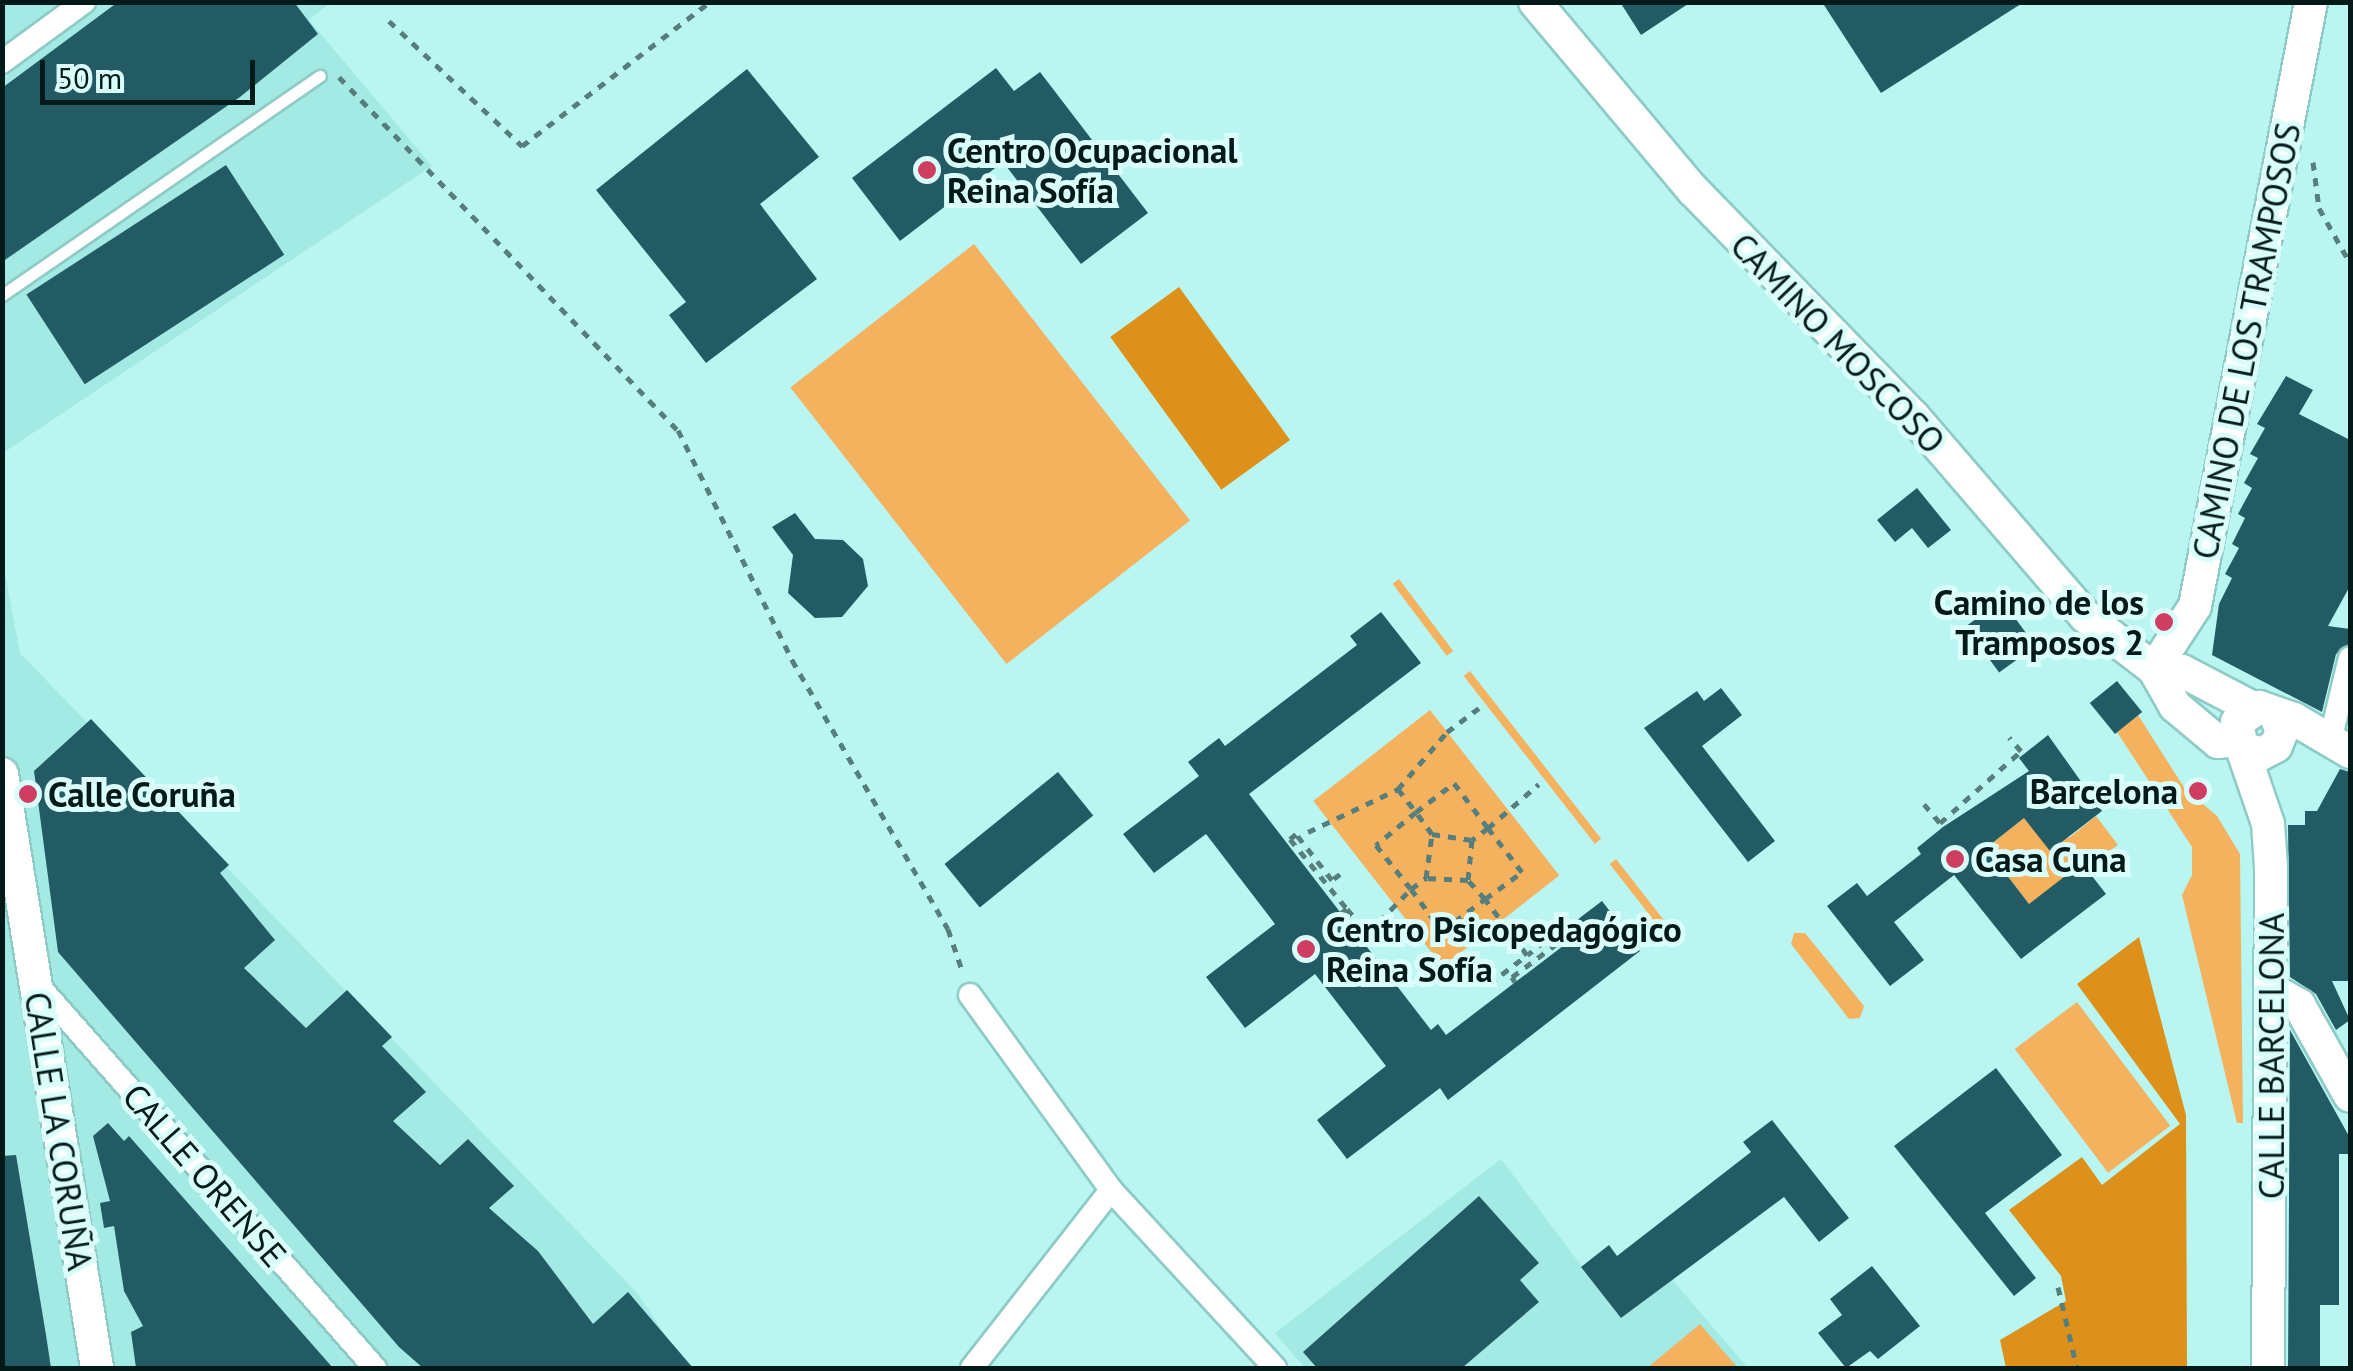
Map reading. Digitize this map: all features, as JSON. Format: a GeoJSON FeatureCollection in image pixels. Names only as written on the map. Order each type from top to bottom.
{"type":"FeatureCollection","features":[{"type":"Feature","properties":{"kind":"street"},"geometry":{"type":"LineString","coordinates":[[2,62],[84,2]]}},
{"type":"Feature","properties":{"kind":"street","name":"CAMINO MOSCOSO"},"geometry":{"type":"LineString","coordinates":[[1536,2],[1693,190],[1913,416],[2085,616],[2154,669],[2175,706],[2218,742],[2239,744]]}},
{"type":"Feature","properties":{"kind":"street","name":"CAMINO DE LOS TRAMPOSOS"},"geometry":{"type":"LineString","coordinates":[[2154,669],[2195,606],[2312,2]]}},
{"type":"Feature","properties":{"kind":"street"},"geometry":{"type":"LineString","coordinates":[[2340,746],[2350,658]]}},
{"type":"Feature","properties":{"kind":"street","name":"CAMINO MOSCOSO"},"geometry":{"type":"LineString","coordinates":[[2154,669],[2182,671],[2269,721],[2340,746]]}},
{"type":"Feature","properties":{"kind":"street"},"geometry":{"type":"LineString","coordinates":[[2239,744],[2236,722],[2269,721]]}},
{"type":"Feature","properties":{"kind":"street","name":"CALLE BARCELONA"},"geometry":{"type":"LineString","coordinates":[[2239,744],[2268,824],[2272,990],[2268,1368]]}},
{"type":"Feature","properties":{"kind":"street","name":"CALLE LA CORUÑA"},"geometry":{"type":"LineString","coordinates":[[2,774],[97,1368]]}},
{"type":"Feature","properties":{"kind":"street","name":"CALLE ORENSE"},"geometry":{"type":"LineString","coordinates":[[36,982],[374,1368]]}},
{"type":"Feature","properties":{"kind":"street"},"geometry":{"type":"LineString","coordinates":[[2272,990],[2299,1005],[2350,1096]]}},
{"type":"Feature","properties":{"kind":"street"},"geometry":{"type":"LineString","coordinates":[[970,995],[1111,1190],[1275,1368]]}},
{"type":"Feature","properties":{"kind":"street"},"geometry":{"type":"LineString","coordinates":[[972,1368],[1111,1190]]}},
{"type":"Feature","properties":{"kind":"lane"},"geometry":{"type":"LineString","coordinates":[[2,296],[320,76]]}},
{"type":"Feature","properties":{"kind":"path"},"geometry":{"type":"LineString","coordinates":[[389,20],[522,146],[710,2]]}},
{"type":"Feature","properties":{"kind":"path"},"geometry":{"type":"LineString","coordinates":[[320,76],[343,78],[678,430],[792,660],[948,929],[970,995]]}},
{"type":"Feature","properties":{"kind":"path"},"geometry":{"type":"LineString","coordinates":[[2312,156],[2319,208],[2350,263]]}},
{"type":"Feature","properties":{"kind":"path"},"geometry":{"type":"LineString","coordinates":[[1308,832],[1398,790],[1447,732],[1479,708]]}},
{"type":"Feature","properties":{"kind":"path"},"geometry":{"type":"LineString","coordinates":[[1924,804],[1942,825],[2020,751],[2009,737]]}},
{"type":"Feature","properties":{"kind":"path"},"geometry":{"type":"LineString","coordinates":[[1454,783],[1488,828],[1522,872],[1442,932],[1376,844],[1454,783]]}},
{"type":"Feature","properties":{"kind":"path"},"geometry":{"type":"LineString","coordinates":[[1432,834],[1472,840],[1538,784]]}},
{"type":"Feature","properties":{"kind":"path"},"geometry":{"type":"LineString","coordinates":[[1398,790],[1432,834],[1426,878]]}},
{"type":"Feature","properties":{"kind":"path"},"geometry":{"type":"LineString","coordinates":[[1340,874],[1332,880],[1296,834],[1290,839],[1344,911],[1368,933],[1426,878],[1468,880],[1527,955]]}},
{"type":"Feature","properties":{"kind":"path"},"geometry":{"type":"LineString","coordinates":[[1468,880],[1472,840]]}},
{"type":"Feature","properties":{"kind":"path"},"geometry":{"type":"LineString","coordinates":[[1472,965],[1489,984],[1512,977],[1563,939],[1557,931],[1527,955],[1512,977]]}},
{"type":"Feature","properties":{"kind":"path"},"geometry":{"type":"LineString","coordinates":[[2058,1288],[2078,1368]]}},
{"type":"Feature","properties":{"kind":"shaded area"},"geometry":{"type":"Polygon","coordinates":[[[3,3],[330,3],[309,20],[432,166],[3,453],[3,3]]]}},
{"type":"Feature","properties":{"kind":"shaded area"},"geometry":{"type":"Polygon","coordinates":[[[974,244],[1190,521],[1006,664],[790,387],[974,244]]]}},
{"type":"Feature","properties":{"kind":"shaded area"},"geometry":{"type":"Polygon","coordinates":[[[1179,287],[1290,440],[1221,490],[1110,337],[1179,287]]]}},
{"type":"Feature","properties":{"kind":"shaded area"},"geometry":{"type":"Polygon","coordinates":[[[2,558],[20,653],[638,1294],[687,1368],[3,1368],[2,558]]]}},
{"type":"Feature","properties":{"kind":"shaded area"},"geometry":{"type":"Polygon","coordinates":[[[1399,579],[1453,651],[1447,656],[1393,584],[1399,579]]]}},
{"type":"Feature","properties":{"kind":"shaded area"},"geometry":{"type":"Polygon","coordinates":[[[1470,671],[1601,839],[1595,844],[1464,676],[1470,671]]]}},
{"type":"Feature","properties":{"kind":"shaded area"},"geometry":{"type":"Polygon","coordinates":[[[1430,710],[1559,875],[1443,967],[1313,801],[1430,710]]]}},
{"type":"Feature","properties":{"kind":"shaded area"},"geometry":{"type":"Polygon","coordinates":[[[2138,715],[2185,789],[2217,816],[2240,854],[2243,1123],[2237,1123],[2182,895],[2192,875],[2192,847],[2117,732],[2138,715]]]}},
{"type":"Feature","properties":{"kind":"shaded area"},"geometry":{"type":"Polygon","coordinates":[[[2096,816],[2118,845],[2029,904],[1986,848],[2024,818],[2069,838],[2096,816]]]}},
{"type":"Feature","properties":{"kind":"shaded area"},"geometry":{"type":"Polygon","coordinates":[[[1616,859],[1670,928],[1664,933],[1610,864],[1616,859]]]}},
{"type":"Feature","properties":{"kind":"shaded area"},"geometry":{"type":"Polygon","coordinates":[[[1794,933],[1805,933],[1864,1006],[1860,1018],[1849,1019],[1791,944],[1794,933]]]}},
{"type":"Feature","properties":{"kind":"shaded area"},"geometry":{"type":"Polygon","coordinates":[[[2139,937],[2186,1115],[2187,1368],[2006,1368],[2000,1340],[2066,1301],[2061,1276],[2009,1210],[2082,1157],[2102,1185],[2180,1124],[2077,984],[2139,937]]]}},
{"type":"Feature","properties":{"kind":"shaded area"},"geometry":{"type":"Polygon","coordinates":[[[2077,1002],[2170,1126],[2108,1173],[2015,1049],[2077,1002]]]}},
{"type":"Feature","properties":{"kind":"shaded area"},"geometry":{"type":"Polygon","coordinates":[[[1501,1159],[1621,1318],[1651,1295],[1663,1269],[1748,1368],[1305,1368],[1275,1333],[1501,1159]]]}},
{"type":"Feature","properties":{"kind":"shaded area"},"geometry":{"type":"Polygon","coordinates":[[[1700,1324],[1738,1368],[1647,1368],[1700,1324]]]}},
{"type":"Feature","properties":{"kind":"building"},"geometry":{"type":"Polygon","coordinates":[[[118,2],[294,2],[318,34],[240,97],[2,262],[2,88],[118,2]]]}},
{"type":"Feature","properties":{"kind":"building"},"geometry":{"type":"Polygon","coordinates":[[[1620,2],[1691,2],[1641,35],[1620,2]]]}},
{"type":"Feature","properties":{"kind":"building"},"geometry":{"type":"Polygon","coordinates":[[[1822,2],[2024,2],[1881,93],[1822,2]]]}},
{"type":"Feature","properties":{"kind":"building","name":"Centro Ocupacional Reina Sofía"},"geometry":{"type":"Polygon","coordinates":[[[996,68],[1014,91],[1040,72],[1148,213],[1081,264],[1003,162],[900,241],[852,178],[996,68]]]}},
{"type":"Feature","properties":{"kind":"building"},"geometry":{"type":"Polygon","coordinates":[[[747,69],[819,157],[760,204],[817,279],[706,363],[669,315],[686,302],[596,190],[747,69]]]}},
{"type":"Feature","properties":{"kind":"building"},"geometry":{"type":"Polygon","coordinates":[[[226,165],[284,255],[85,384],[26,295],[226,165]]]}},
{"type":"Feature","properties":{"kind":"building"},"geometry":{"type":"Polygon","coordinates":[[[2286,376],[2313,390],[2299,414],[2350,440],[2350,586],[2328,626],[2350,629],[2350,643],[2336,654],[2322,712],[2212,655],[2219,604],[2232,578],[2225,574],[2239,548],[2232,544],[2245,518],[2238,514],[2252,488],[2244,483],[2258,458],[2250,454],[2265,428],[2257,424],[2286,376]]]}},
{"type":"Feature","properties":{"kind":"building"},"geometry":{"type":"Polygon","coordinates":[[[1917,488],[1951,530],[1928,548],[1912,528],[1895,542],[1877,520],[1917,488]]]}},
{"type":"Feature","properties":{"kind":"building"},"geometry":{"type":"Polygon","coordinates":[[[795,513],[815,539],[843,540],[863,559],[868,586],[842,617],[815,618],[788,593],[793,555],[772,527],[795,513]]]}},
{"type":"Feature","properties":{"kind":"building"},"geometry":{"type":"Polygon","coordinates":[[[2002,600],[2036,646],[1999,673],[1966,626],[2002,600]]]}},
{"type":"Feature","properties":{"kind":"building"},"geometry":{"type":"Polygon","coordinates":[[[1381,612],[1421,663],[1249,794],[1431,1030],[1438,1024],[1446,1035],[1580,933],[1573,923],[1602,901],[1640,951],[1448,1100],[1440,1088],[1347,1159],[1317,1120],[1386,1066],[1315,974],[1245,1028],[1206,977],[1275,924],[1206,834],[1154,873],[1123,834],[1199,776],[1188,762],[1219,738],[1225,746],[1357,645],[1350,636],[1381,612]]]}},
{"type":"Feature","properties":{"kind":"building"},"geometry":{"type":"Polygon","coordinates":[[[2117,681],[2142,712],[2115,734],[2090,703],[2117,681]]]}},
{"type":"Feature","properties":{"kind":"building"},"geometry":{"type":"Polygon","coordinates":[[[1721,688],[1742,715],[1702,746],[1775,841],[1748,862],[1644,728],[1697,691],[1704,701],[1721,688]]]}},
{"type":"Feature","properties":{"kind":"building"},"geometry":{"type":"Polygon","coordinates":[[[91,719],[229,865],[220,873],[275,940],[244,968],[306,1028],[347,990],[392,1037],[382,1046],[426,1092],[393,1121],[440,1165],[468,1139],[514,1186],[489,1208],[538,1251],[593,1324],[628,1292],[693,1368],[423,1368],[399,1347],[58,952],[34,771],[91,719]]]}},
{"type":"Feature","properties":{"kind":"building","name":"Casa Cuna"},"geometry":{"type":"Polygon","coordinates":[[[2048,735],[2102,811],[2050,851],[2024,818],[1986,848],[2029,904],[2082,863],[2106,894],[2021,959],[1954,875],[1894,922],[1924,960],[1890,986],[1827,906],[1857,883],[1867,896],[1921,854],[1917,848],[1943,827],[2029,771],[2019,758],[2048,735]]]}},
{"type":"Feature","properties":{"kind":"building"},"geometry":{"type":"Polygon","coordinates":[[[2340,769],[2350,772],[2350,981],[2332,981],[2350,1020],[2336,1030],[2316,994],[2290,977],[2288,825],[2305,825],[2305,811],[2317,811],[2340,769]]]}},
{"type":"Feature","properties":{"kind":"building"},"geometry":{"type":"Polygon","coordinates":[[[1058,772],[1093,816],[980,907],[945,864],[1058,772]]]}},
{"type":"Feature","properties":{"kind":"building"},"geometry":{"type":"Polygon","coordinates":[[[2290,1030],[2350,1138],[2350,1154],[2339,1154],[2339,1305],[2320,1305],[2320,1368],[2288,1368],[2290,1030]]]}},
{"type":"Feature","properties":{"kind":"building"},"geometry":{"type":"Polygon","coordinates":[[[1996,1068],[2062,1155],[1985,1213],[2036,1278],[2014,1296],[1894,1146],[1996,1068]]]}},
{"type":"Feature","properties":{"kind":"building"},"geometry":{"type":"Polygon","coordinates":[[[1772,1120],[1849,1218],[1819,1242],[1784,1197],[1621,1318],[1581,1267],[1609,1245],[1617,1256],[1751,1152],[1743,1142],[1772,1120]]]}},
{"type":"Feature","properties":{"kind":"building"},"geometry":{"type":"Polygon","coordinates":[[[108,1123],[124,1141],[129,1136],[333,1368],[136,1368],[131,1332],[143,1326],[124,1291],[114,1226],[104,1228],[100,1203],[110,1201],[93,1136],[108,1123]]]}},
{"type":"Feature","properties":{"kind":"building"},"geometry":{"type":"Polygon","coordinates":[[[16,1155],[51,1368],[2,1368],[2,1156],[16,1155]]]}},
{"type":"Feature","properties":{"kind":"building"},"geometry":{"type":"Polygon","coordinates":[[[1479,1196],[1539,1263],[1520,1280],[1539,1302],[1462,1368],[1317,1368],[1303,1352],[1479,1196]]]}},
{"type":"Feature","properties":{"kind":"building"},"geometry":{"type":"Polygon","coordinates":[[[1872,1266],[1920,1326],[1878,1359],[1870,1351],[1846,1368],[1818,1333],[1842,1315],[1830,1299],[1872,1266]]]}},
{"type":"Feature","properties":{"kind":"place","name":"Centro Ocupacional Reina Sofía"},"geometry":{"type":"Point","coordinates":[927,170]}},
{"type":"Feature","properties":{"kind":"place","name":"Camino de los Tramposos 2"},"geometry":{"type":"Point","coordinates":[2164,622]}},
{"type":"Feature","properties":{"kind":"place","name":"Barcelona"},"geometry":{"type":"Point","coordinates":[2198,791]}},
{"type":"Feature","properties":{"kind":"place","name":"Calle Coruña"},"geometry":{"type":"Point","coordinates":[28,794]}},
{"type":"Feature","properties":{"kind":"place","name":"Casa Cuna"},"geometry":{"type":"Point","coordinates":[1955,859]}},
{"type":"Feature","properties":{"kind":"place","name":"Centro Psicopedagógico Reina Sofía"},"geometry":{"type":"Point","coordinates":[1306,949]}}]}
